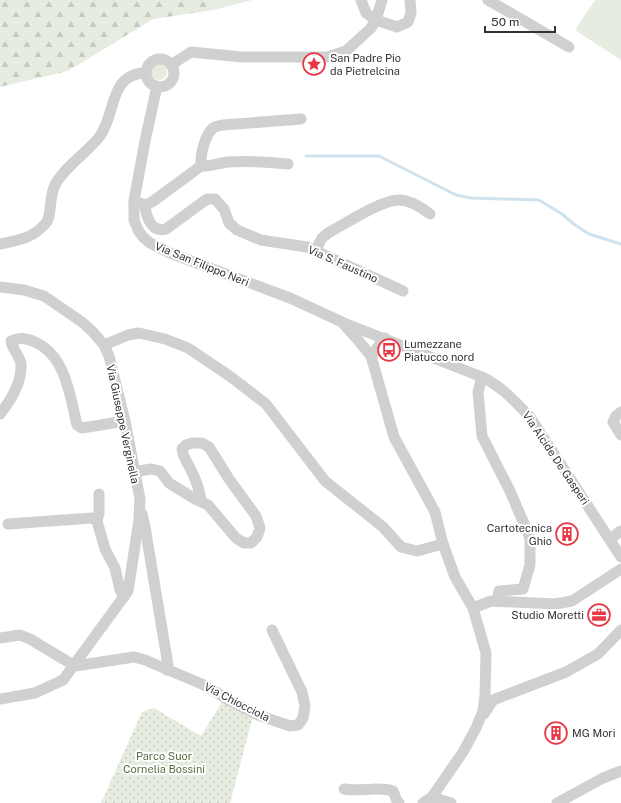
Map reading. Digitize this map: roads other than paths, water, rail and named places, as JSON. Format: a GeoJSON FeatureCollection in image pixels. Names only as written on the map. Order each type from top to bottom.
{"type":"FeatureCollection","features":[{"type":"Feature","properties":{"kind":"street"},"geometry":{"type":"LineString","coordinates":[[361,0],[366,13],[376,20],[397,27],[408,22],[411,13],[410,0]]}},
{"type":"Feature","properties":{"kind":"street"},"geometry":{"type":"LineString","coordinates":[[171,65],[191,52],[242,57],[327,58],[346,51],[371,28],[376,20],[382,0]]}},
{"type":"Feature","properties":{"kind":"street"},"geometry":{"type":"LineString","coordinates":[[488,0],[569,47]]}},
{"type":"Feature","properties":{"kind":"street"},"geometry":{"type":"LineString","coordinates":[[156,59],[164,60],[171,65],[174,74],[170,82],[162,87],[149,82],[145,73],[148,64],[156,59]]}},
{"type":"Feature","properties":{"kind":"street"},"geometry":{"type":"LineString","coordinates":[[0,244],[24,239],[36,233],[47,222],[51,206],[50,196],[55,185],[100,137],[107,123],[118,89],[124,80],[136,73],[145,73]]}},
{"type":"Feature","properties":{"kind":"street","name":"Via San Filippo Neri"},"geometry":{"type":"LineString","coordinates":[[157,86],[134,201],[134,220],[142,237],[150,243],[170,253],[290,298],[342,322],[371,356],[394,437],[435,512],[443,544],[455,577],[473,608],[486,653],[486,681],[483,711],[463,752],[448,772],[440,786],[437,801]]}},
{"type":"Feature","properties":{"kind":"street"},"geometry":{"type":"LineString","coordinates":[[201,166],[200,156],[209,133],[215,127],[223,125],[301,119]]}},
{"type":"Feature","properties":{"kind":"street"},"geometry":{"type":"LineString","coordinates":[[134,201],[145,205],[152,202],[201,166],[227,162],[273,162],[288,164]]}},
{"type":"Feature","properties":{"kind":"street","name":"Via S. Faustino"},"geometry":{"type":"LineString","coordinates":[[145,205],[146,214],[150,222],[160,231],[166,229],[207,199],[215,200],[224,210],[229,223],[237,230],[261,240],[307,247],[403,291]]}},
{"type":"Feature","properties":{"kind":"street"},"geometry":{"type":"LineString","coordinates":[[315,251],[322,238],[328,233],[383,203],[398,200],[408,202],[430,214]]}},
{"type":"Feature","properties":{"kind":"street","name":"Via Giuseppe Verginella"},"geometry":{"type":"LineString","coordinates":[[0,288],[24,290],[44,296],[82,322],[94,332],[104,345],[109,356],[125,421],[140,499],[139,520],[128,591],[124,597],[75,666],[63,680],[35,693],[0,699]]}},
{"type":"Feature","properties":{"kind":"street","name":"Via Alcide De Gasperi"},"geometry":{"type":"LineString","coordinates":[[342,322],[482,377],[491,381],[511,397],[530,417],[621,557]]}},
{"type":"Feature","properties":{"kind":"street"},"geometry":{"type":"LineString","coordinates":[[104,345],[128,335],[140,333],[165,339],[188,348],[231,377],[266,404],[325,481],[383,527],[402,547],[417,551],[443,544]]}},
{"type":"Feature","properties":{"kind":"street"},"geometry":{"type":"LineString","coordinates":[[0,414],[13,396],[19,379],[21,364],[11,341],[17,338],[26,338],[38,343],[48,351],[60,365],[66,378],[77,425],[82,428],[125,421]]}},
{"type":"Feature","properties":{"kind":"street"},"geometry":{"type":"LineString","coordinates":[[371,356],[385,338]]}},
{"type":"Feature","properties":{"kind":"street"},"geometry":{"type":"LineString","coordinates":[[482,377],[478,392],[482,436],[510,491],[530,538],[530,565],[523,589],[499,591],[497,601]]}},
{"type":"Feature","properties":{"kind":"street"},"geometry":{"type":"LineString","coordinates":[[621,412],[616,416],[613,422],[621,435]]}},
{"type":"Feature","properties":{"kind":"street"},"geometry":{"type":"LineString","coordinates":[[134,472],[151,469],[160,471],[169,483],[201,501],[214,511],[236,538],[244,543],[251,543],[257,537],[260,528],[256,516],[229,479],[209,447],[202,443],[186,445],[182,448],[183,454],[201,496],[201,501]]}},
{"type":"Feature","properties":{"kind":"street"},"geometry":{"type":"LineString","coordinates":[[99,494],[99,513],[97,521],[105,549],[115,568],[120,590],[124,597]]}},
{"type":"Feature","properties":{"kind":"street","name":"Via Giuseppe Verginella"},"geometry":{"type":"LineString","coordinates":[[139,506],[145,527],[168,665],[167,670]]}},
{"type":"Feature","properties":{"kind":"street"},"geometry":{"type":"LineString","coordinates":[[8,524],[92,518],[97,521]]}},
{"type":"Feature","properties":{"kind":"street"},"geometry":{"type":"LineString","coordinates":[[610,539],[621,532]]}},
{"type":"Feature","properties":{"kind":"street"},"geometry":{"type":"LineString","coordinates":[[473,608],[492,601],[555,604],[572,601],[621,569]]}},
{"type":"Feature","properties":{"kind":"street","name":"Via Chiocciola"},"geometry":{"type":"LineString","coordinates":[[75,666],[134,657],[145,660],[204,685],[232,702],[258,715],[290,726],[298,725],[304,718],[305,706],[302,692],[272,630]]}},
{"type":"Feature","properties":{"kind":"street"},"geometry":{"type":"LineString","coordinates":[[478,722],[493,700],[566,672],[598,654],[621,630]]}},
{"type":"Feature","properties":{"kind":"street"},"geometry":{"type":"LineString","coordinates":[[0,638],[20,636],[30,638],[75,666]]}},
{"type":"Feature","properties":{"kind":"street"},"geometry":{"type":"LineString","coordinates":[[557,803],[603,778],[621,771]]}},
{"type":"Feature","properties":{"kind":"street"},"geometry":{"type":"LineString","coordinates":[[344,789],[354,791],[388,789],[393,791],[398,802]]}},
{"type":"Feature","properties":{"kind":"waterway"},"geometry":{"type":"LineString","coordinates":[[306,156],[379,156],[456,195],[471,198],[539,200],[562,214],[589,234],[621,244]]}},
{"type":"Feature","properties":{"kind":"place","name":"San Padre Pio da Pietrelcina"},"geometry":{"type":"Point","coordinates":[314,64]}},
{"type":"Feature","properties":{"kind":"place","name":"Lumezzane Piatucco nord"},"geometry":{"type":"Point","coordinates":[389,350]}},
{"type":"Feature","properties":{"kind":"place","name":"Cartotecnica Ghio"},"geometry":{"type":"Point","coordinates":[567,534]}},
{"type":"Feature","properties":{"kind":"place","name":"Studio Moretti"},"geometry":{"type":"Point","coordinates":[599,615]}},
{"type":"Feature","properties":{"kind":"place","name":"MG Mori"},"geometry":{"type":"Point","coordinates":[556,733]}},
{"type":"Feature","properties":{"kind":"park label","name":"Parco Suor Cornelia Bossini"},"geometry":{"type":"Point","coordinates":[164,762]}}]}
